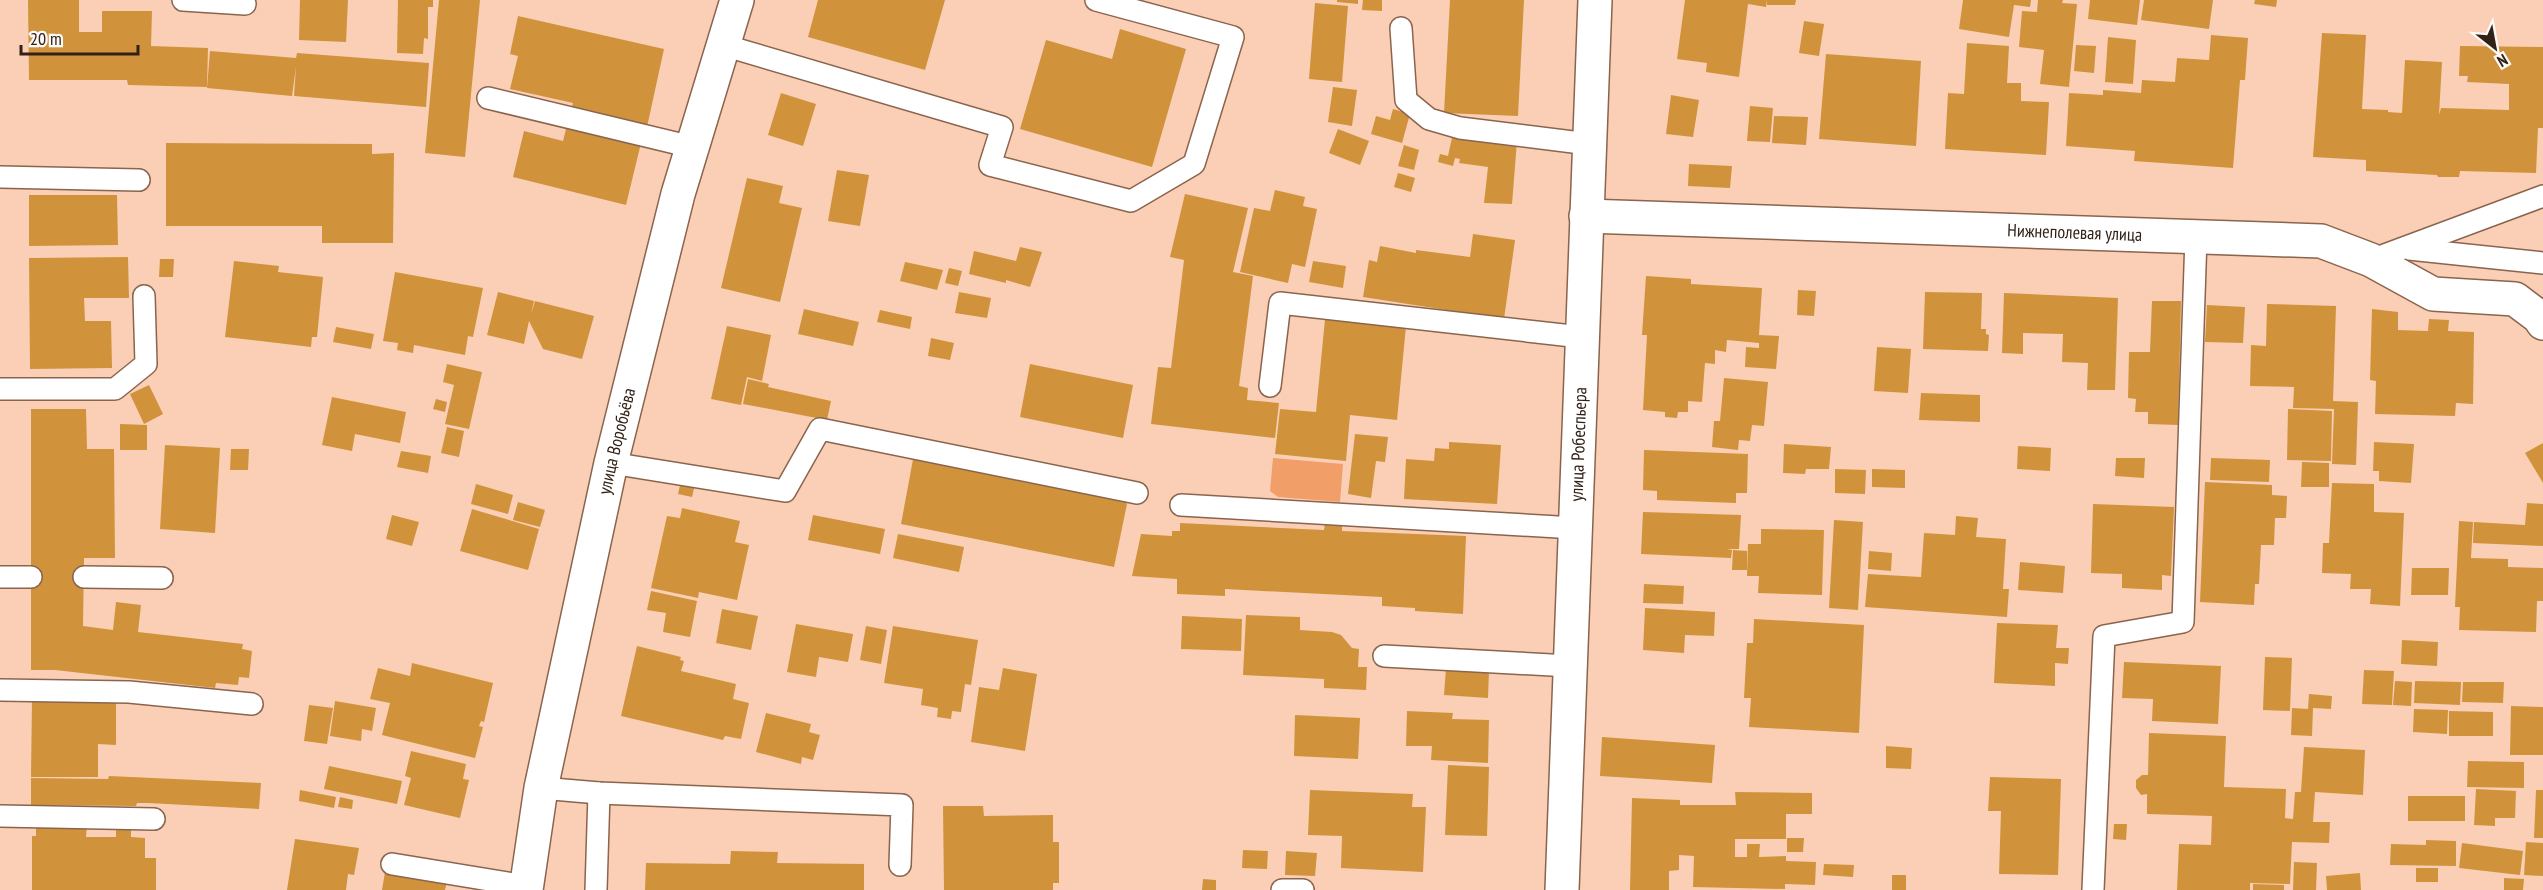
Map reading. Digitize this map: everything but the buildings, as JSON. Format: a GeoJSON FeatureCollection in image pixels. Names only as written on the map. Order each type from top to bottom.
{"type":"FeatureCollection","features":[{"type":"Feature","properties":{"kind":"street","name":"улица Воробьёва"},"geometry":{"type":"LineString","coordinates":[[526,888],[541,788],[611,463],[678,194],[737,0]]}},
{"type":"Feature","properties":{"kind":"street","name":"улица Робеспьера"},"geometry":{"type":"LineString","coordinates":[[1562,890],[1595,0]]}},
{"type":"Feature","properties":{"kind":"street","name":"Нижнеполевая улица"},"geometry":{"type":"LineString","coordinates":[[1586,216],[2321,241],[2371,260],[2433,294],[2515,299],[2539,317],[2543,323]]}},
{"type":"Feature","properties":{"kind":"lane"},"geometry":{"type":"LineString","coordinates":[[183,0],[245,4]]}},
{"type":"Feature","properties":{"kind":"lane"},"geometry":{"type":"LineString","coordinates":[[723,45],[1002,127],[990,165],[1131,201],[1194,164],[1233,37],[1096,0]]}},
{"type":"Feature","properties":{"kind":"lane"},"geometry":{"type":"LineString","coordinates":[[1401,28],[1406,100],[1429,118],[1460,128],[1589,144]]}},
{"type":"Feature","properties":{"kind":"lane"},"geometry":{"type":"LineString","coordinates":[[488,98],[692,147]]}},
{"type":"Feature","properties":{"kind":"lane"},"geometry":{"type":"LineString","coordinates":[[0,177],[139,180]]}},
{"type":"Feature","properties":{"kind":"lane"},"geometry":{"type":"LineString","coordinates":[[2371,260],[2543,196]]}},
{"type":"Feature","properties":{"kind":"lane"},"geometry":{"type":"LineString","coordinates":[[2093,890],[2104,636],[2183,622],[2196,237]]}},
{"type":"Feature","properties":{"kind":"lane"},"geometry":{"type":"LineString","coordinates":[[2402,248],[2543,263]]}},
{"type":"Feature","properties":{"kind":"lane"},"geometry":{"type":"LineString","coordinates":[[0,389],[115,389],[146,364],[144,296]]}},
{"type":"Feature","properties":{"kind":"lane"},"geometry":{"type":"LineString","coordinates":[[1270,386],[1280,303],[1581,337]]}},
{"type":"Feature","properties":{"kind":"lane"},"geometry":{"type":"LineString","coordinates":[[611,463],[785,491],[820,429],[1137,493]]}},
{"type":"Feature","properties":{"kind":"lane"},"geometry":{"type":"LineString","coordinates":[[1181,505],[1575,528]]}},
{"type":"Feature","properties":{"kind":"lane"},"geometry":{"type":"LineString","coordinates":[[0,577],[31,577]]}},
{"type":"Feature","properties":{"kind":"lane"},"geometry":{"type":"LineString","coordinates":[[84,577],[162,578]]}},
{"type":"Feature","properties":{"kind":"lane"},"geometry":{"type":"LineString","coordinates":[[1384,656],[1570,666]]}},
{"type":"Feature","properties":{"kind":"lane"},"geometry":{"type":"LineString","coordinates":[[0,690],[129,692],[252,704]]}},
{"type":"Feature","properties":{"kind":"lane"},"geometry":{"type":"LineString","coordinates":[[541,788],[599,793],[902,805],[900,865]]}},
{"type":"Feature","properties":{"kind":"lane"},"geometry":{"type":"LineString","coordinates":[[596,890],[599,793]]}},
{"type":"Feature","properties":{"kind":"lane"},"geometry":{"type":"LineString","coordinates":[[0,816],[154,819]]}},
{"type":"Feature","properties":{"kind":"lane"},"geometry":{"type":"LineString","coordinates":[[392,864],[526,888]]}},
{"type":"Feature","properties":{"kind":"lane"},"geometry":{"type":"LineString","coordinates":[[1282,890],[1303,890]]}},
{"type":"Feature","properties":{"kind":"shaded area"},"geometry":{"type":"Polygon","coordinates":[[[1273,458],[1343,464],[1340,502],[1278,497],[1270,491],[1273,458]]]}}]}
